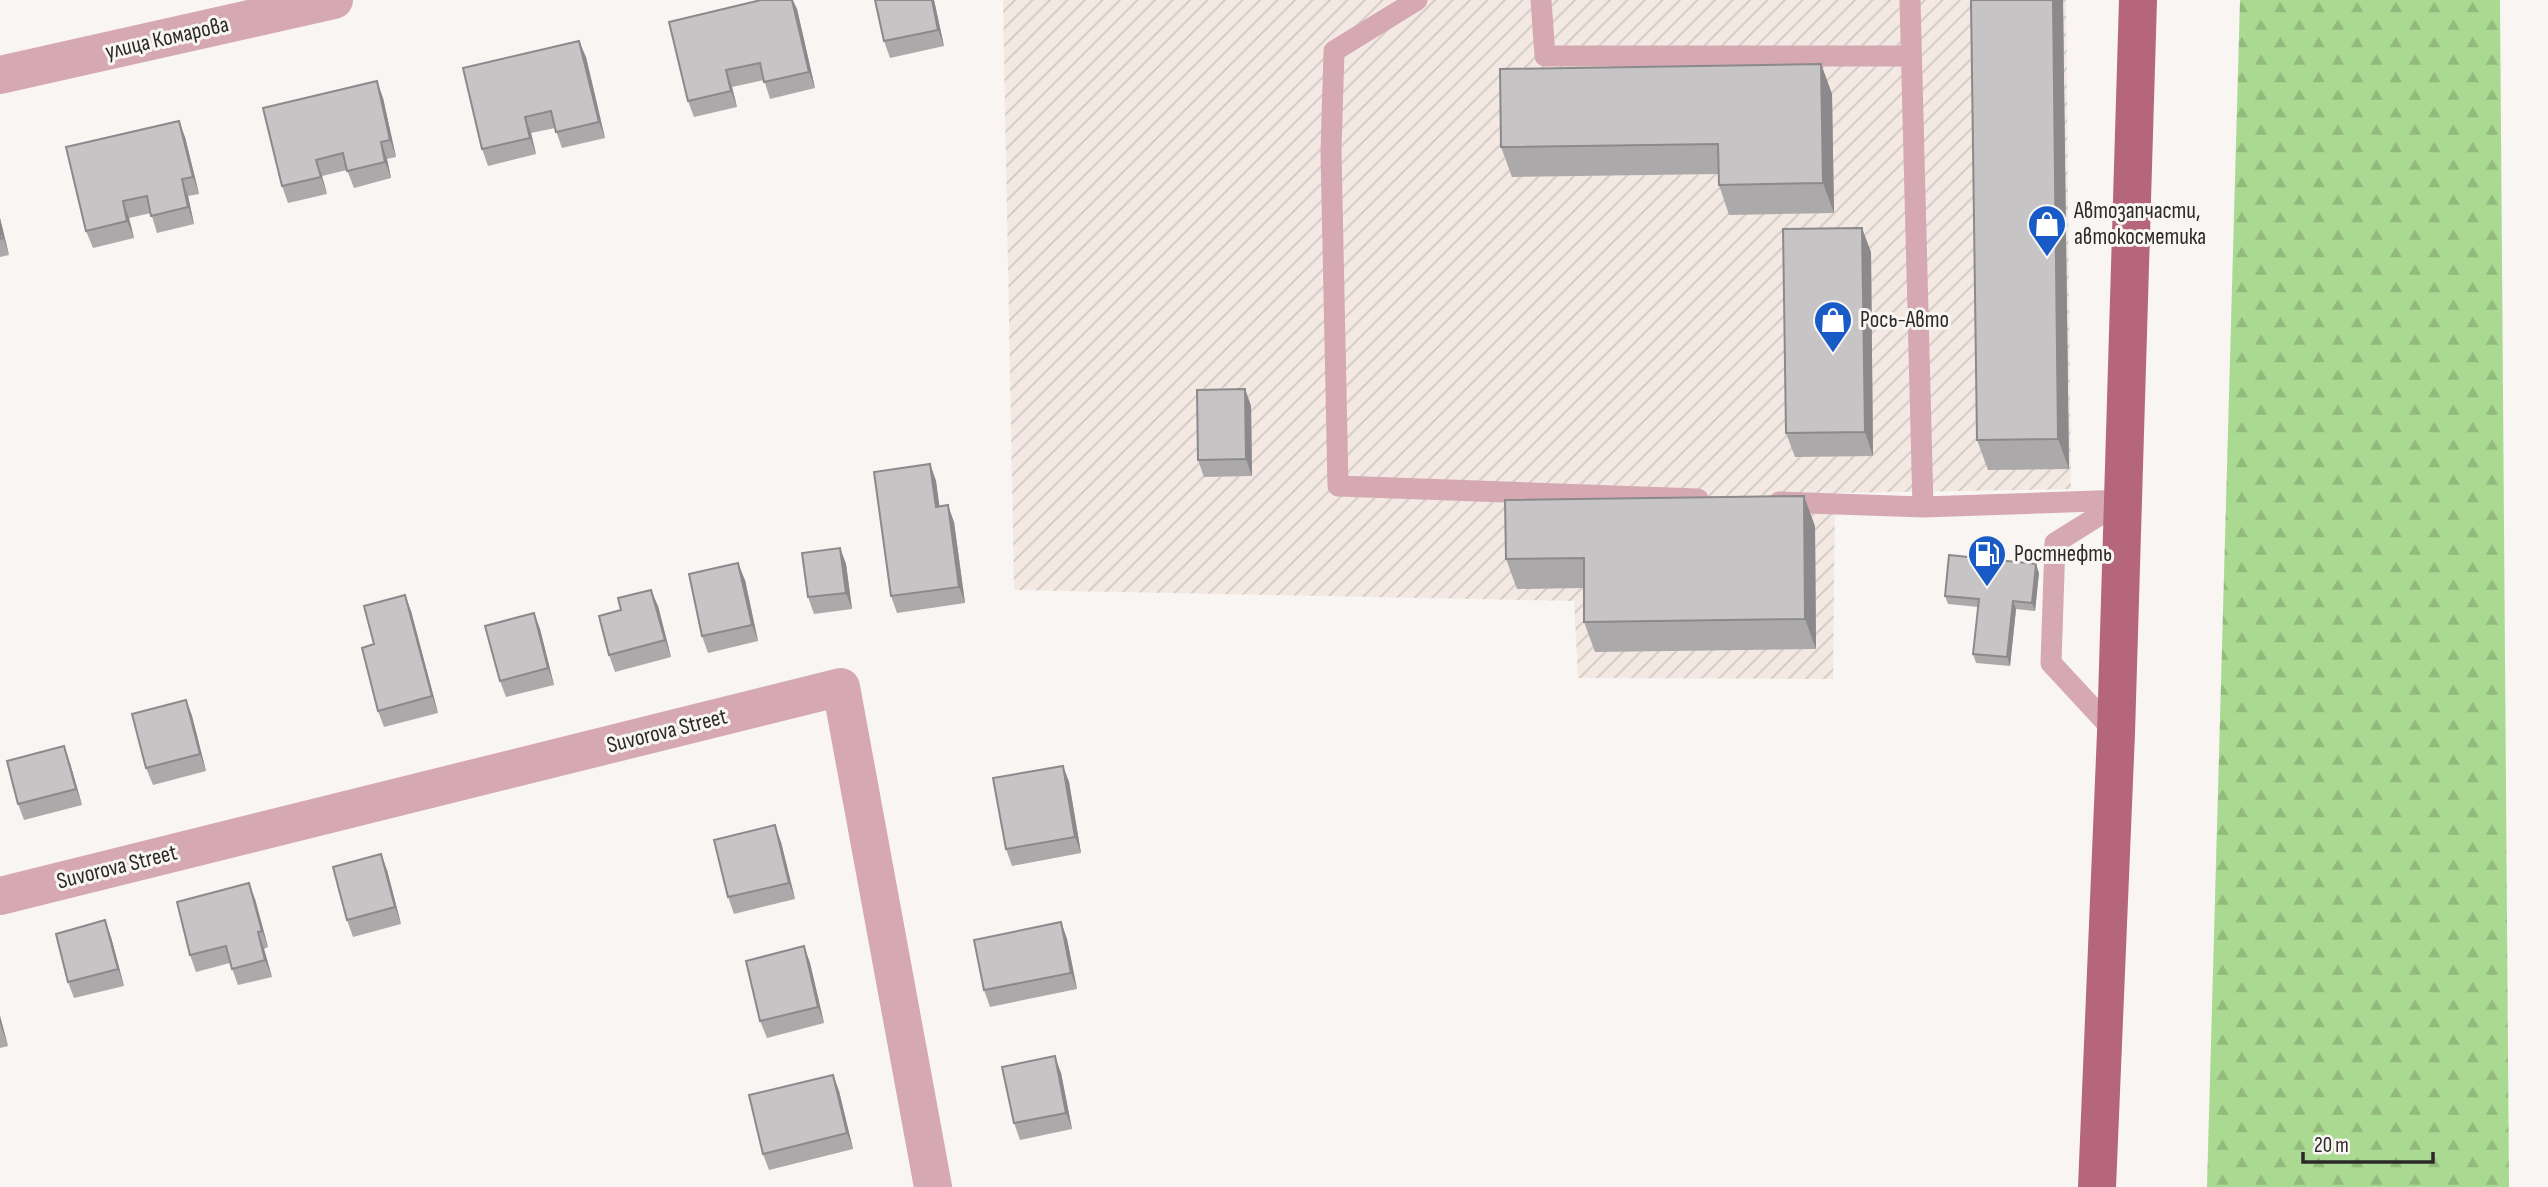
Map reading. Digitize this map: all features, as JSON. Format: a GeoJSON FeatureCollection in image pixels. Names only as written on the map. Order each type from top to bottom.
{"type":"FeatureCollection","features":[{"type":"Feature","properties":{"kind":"main road"},"geometry":{"type":"LineString","coordinates":[[2096,1187],[2116,733],[2138,0]]}},
{"type":"Feature","properties":{"kind":"street","name":"улица Комарова"},"geometry":{"type":"LineString","coordinates":[[0,75],[334,0]]}},
{"type":"Feature","properties":{"kind":"street","name":"Suvorova Street"},"geometry":{"type":"LineString","coordinates":[[0,897],[841,687],[933,1187]]}},
{"type":"Feature","properties":{"kind":"lane"},"geometry":{"type":"LineString","coordinates":[[1417,0],[1334,51],[1331,151],[1338,486],[1714,499]]}},
{"type":"Feature","properties":{"kind":"lane"},"geometry":{"type":"LineString","coordinates":[[1541,0],[1545,56],[1911,56]]}},
{"type":"Feature","properties":{"kind":"lane"},"geometry":{"type":"LineString","coordinates":[[1910,0],[1923,507]]}},
{"type":"Feature","properties":{"kind":"lane"},"geometry":{"type":"LineString","coordinates":[[1756,501],[1923,507],[2124,500]]}},
{"type":"Feature","properties":{"kind":"lane"},"geometry":{"type":"LineString","coordinates":[[2116,733],[2051,663],[2054,544],[2124,500]]}},
{"type":"Feature","properties":{"kind":"shaded area"},"geometry":{"type":"Polygon","coordinates":[[[1003,0],[2066,0],[2071,489],[1835,493],[1833,679],[1578,678],[1574,601],[1014,590],[1003,0]]]}},
{"type":"Feature","properties":{"kind":"green space"},"geometry":{"type":"Polygon","coordinates":[[[2240,0],[2500,0],[2509,1187],[2207,1187],[2240,0]]]}},
{"type":"Feature","properties":{"kind":"building"},"geometry":{"type":"Polygon","coordinates":[[[761,0],[792,0],[809,72],[764,82],[760,63],[726,70],[731,91],[688,101],[669,22],[761,0]]]}},
{"type":"Feature","properties":{"kind":"building"},"geometry":{"type":"Polygon","coordinates":[[[875,0],[932,0],[938,30],[884,41],[875,0]]]}},
{"type":"Feature","properties":{"kind":"building"},"geometry":{"type":"Polygon","coordinates":[[[1971,0],[2053,0],[2058,439],[1977,440],[1971,0]]]}},
{"type":"Feature","properties":{"kind":"building"},"geometry":{"type":"Polygon","coordinates":[[[579,41],[599,122],[556,132],[551,111],[525,117],[530,138],[482,149],[463,68],[579,41]]]}},
{"type":"Feature","properties":{"kind":"building"},"geometry":{"type":"Polygon","coordinates":[[[1821,64],[1823,183],[1719,185],[1718,144],[1501,147],[1500,69],[1821,64]]]}},
{"type":"Feature","properties":{"kind":"building"},"geometry":{"type":"Polygon","coordinates":[[[377,81],[390,140],[381,142],[385,162],[347,171],[343,153],[316,160],[321,177],[282,186],[263,108],[377,81]]]}},
{"type":"Feature","properties":{"kind":"building"},"geometry":{"type":"Polygon","coordinates":[[[179,121],[193,177],[182,179],[188,207],[151,216],[147,196],[123,201],[127,221],[86,231],[66,147],[179,121]]]}},
{"type":"Feature","properties":{"kind":"building","name":"Рось-Авто"},"geometry":{"type":"Polygon","coordinates":[[[1862,228],[1865,432],[1786,433],[1783,229],[1862,228]]]}},
{"type":"Feature","properties":{"kind":"building"},"geometry":{"type":"Polygon","coordinates":[[[1245,389],[1246,459],[1198,460],[1197,390],[1245,389]]]}},
{"type":"Feature","properties":{"kind":"building"},"geometry":{"type":"Polygon","coordinates":[[[930,464],[936,507],[948,505],[959,587],[891,596],[874,472],[930,464]]]}},
{"type":"Feature","properties":{"kind":"building"},"geometry":{"type":"Polygon","coordinates":[[[1804,496],[1805,619],[1584,622],[1584,558],[1506,559],[1505,500],[1804,496]]]}},
{"type":"Feature","properties":{"kind":"building"},"geometry":{"type":"Polygon","coordinates":[[[840,548],[846,593],[808,597],[802,553],[840,548]]]}},
{"type":"Feature","properties":{"kind":"building"},"geometry":{"type":"Polygon","coordinates":[[[1949,555],[2036,564],[2032,603],[2013,601],[2007,657],[1973,654],[1979,599],[1945,596],[1949,555]]]}},
{"type":"Feature","properties":{"kind":"building"},"geometry":{"type":"Polygon","coordinates":[[[738,563],[752,625],[702,636],[689,574],[738,563]]]}},
{"type":"Feature","properties":{"kind":"building"},"geometry":{"type":"Polygon","coordinates":[[[651,590],[665,640],[609,655],[599,616],[621,610],[618,598],[651,590]]]}},
{"type":"Feature","properties":{"kind":"building"},"geometry":{"type":"Polygon","coordinates":[[[405,595],[432,696],[378,711],[362,648],[374,644],[364,606],[405,595]]]}},
{"type":"Feature","properties":{"kind":"building"},"geometry":{"type":"Polygon","coordinates":[[[534,613],[548,668],[500,681],[485,626],[534,613]]]}},
{"type":"Feature","properties":{"kind":"building"},"geometry":{"type":"Polygon","coordinates":[[[186,700],[200,754],[146,768],[132,714],[186,700]]]}},
{"type":"Feature","properties":{"kind":"building"},"geometry":{"type":"Polygon","coordinates":[[[64,746],[76,789],[18,804],[7,761],[64,746]]]}},
{"type":"Feature","properties":{"kind":"building"},"geometry":{"type":"Polygon","coordinates":[[[1063,766],[1075,837],[1006,849],[993,778],[1063,766]]]}},
{"type":"Feature","properties":{"kind":"building"},"geometry":{"type":"Polygon","coordinates":[[[775,825],[789,883],[728,897],[714,840],[775,825]]]}},
{"type":"Feature","properties":{"kind":"building"},"geometry":{"type":"Polygon","coordinates":[[[381,854],[395,907],[347,920],[333,867],[381,854]]]}},
{"type":"Feature","properties":{"kind":"building"},"geometry":{"type":"Polygon","coordinates":[[[249,883],[262,931],[258,932],[265,960],[232,969],[226,946],[190,955],[177,902],[249,883]]]}},
{"type":"Feature","properties":{"kind":"building"},"geometry":{"type":"Polygon","coordinates":[[[105,920],[118,969],[68,982],[56,934],[105,920]]]}},
{"type":"Feature","properties":{"kind":"building"},"geometry":{"type":"Polygon","coordinates":[[[1061,922],[1071,973],[984,990],[974,940],[1061,922]]]}},
{"type":"Feature","properties":{"kind":"building"},"geometry":{"type":"Polygon","coordinates":[[[804,946],[818,1007],[760,1021],[746,961],[804,946]]]}},
{"type":"Feature","properties":{"kind":"building"},"geometry":{"type":"Polygon","coordinates":[[[1055,1056],[1066,1113],[1014,1123],[1002,1067],[1055,1056]]]}},
{"type":"Feature","properties":{"kind":"building"},"geometry":{"type":"Polygon","coordinates":[[[833,1075],[847,1133],[763,1154],[749,1095],[833,1075]]]}},
{"type":"Feature","properties":{"kind":"place","name":"Автозапчасти, автокосметика"},"geometry":{"type":"Point","coordinates":[2047,258]}},
{"type":"Feature","properties":{"kind":"place","name":"Рось-Авто"},"geometry":{"type":"Point","coordinates":[1833,354]}},
{"type":"Feature","properties":{"kind":"place","name":"Ростнефть"},"geometry":{"type":"Point","coordinates":[1987,588]}}]}
